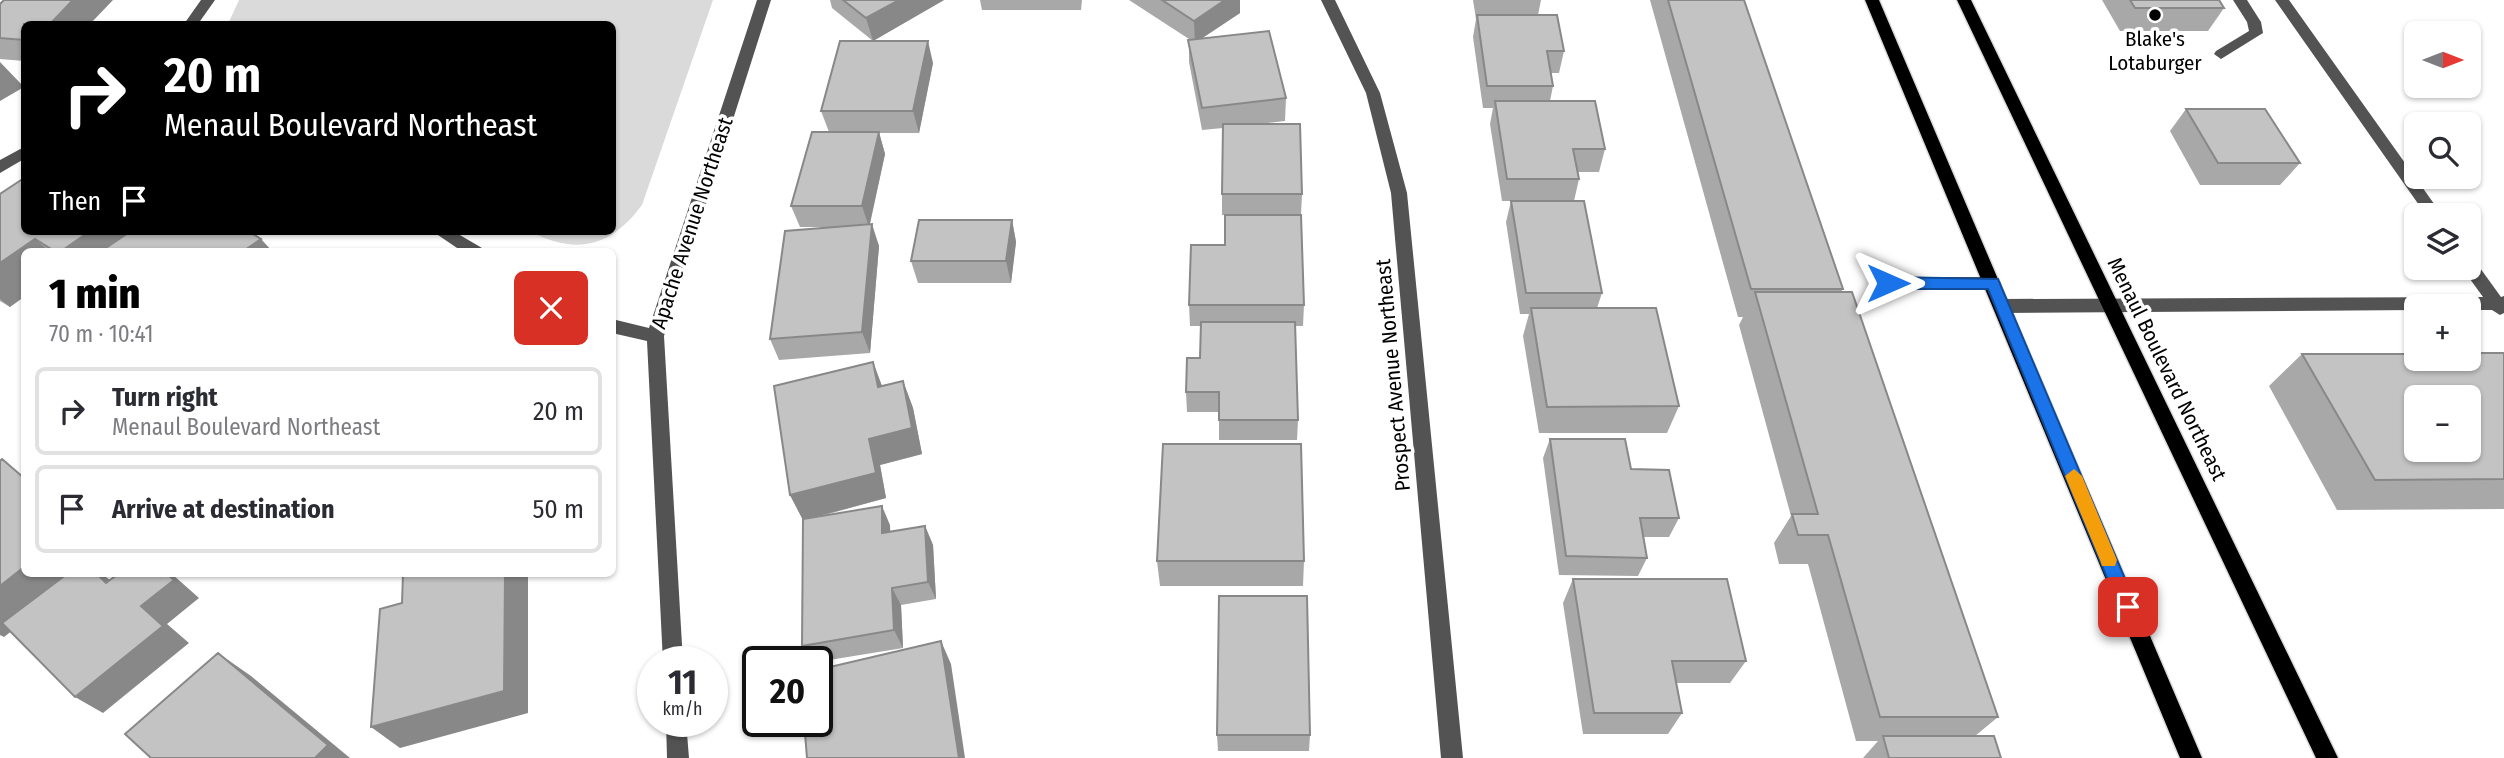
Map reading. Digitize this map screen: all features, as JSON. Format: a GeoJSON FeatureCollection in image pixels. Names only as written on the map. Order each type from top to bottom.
{"type":"FeatureCollection","features":[{"type":"Feature","properties":{"kind":"main road"},"geometry":{"type":"LineString","coordinates":[[1872,0],[2191,758]]}},
{"type":"Feature","properties":{"kind":"main road","name":"Menaul Boulevard Northeast"},"geometry":{"type":"LineString","coordinates":[[1964,0],[2327,758]]}},
{"type":"Feature","properties":{"kind":"street"},"geometry":{"type":"LineString","coordinates":[[193,21],[208,0]]}},
{"type":"Feature","properties":{"kind":"street","name":"Apache Avenue Northeast"},"geometry":{"type":"LineString","coordinates":[[672,646],[655,336],[765,0]]}},
{"type":"Feature","properties":{"kind":"street","name":"Prospect Avenue Northeast"},"geometry":{"type":"LineString","coordinates":[[1328,0],[1373,93],[1399,193],[1451,758]]}},
{"type":"Feature","properties":{"kind":"street"},"geometry":{"type":"LineString","coordinates":[[2221,54],[2256,33],[2254,22],[2240,0]]}},
{"type":"Feature","properties":{"kind":"street"},"geometry":{"type":"LineString","coordinates":[[2281,0],[2425,203]]}},
{"type":"Feature","properties":{"kind":"street"},"geometry":{"type":"LineString","coordinates":[[0,167],[21,154]]}},
{"type":"Feature","properties":{"kind":"street"},"geometry":{"type":"LineString","coordinates":[[447,235],[470,248]]}},
{"type":"Feature","properties":{"kind":"street"},"geometry":{"type":"LineString","coordinates":[[2480,280],[2501,307]]}},
{"type":"Feature","properties":{"kind":"street"},"geometry":{"type":"LineString","coordinates":[[1888,283],[1993,283]]}},
{"type":"Feature","properties":{"kind":"street"},"geometry":{"type":"LineString","coordinates":[[2002,306],[2501,307]]}},
{"type":"Feature","properties":{"kind":"street"},"geometry":{"type":"LineString","coordinates":[[616,327],[655,336]]}},
{"type":"Feature","properties":{"kind":"street"},"geometry":{"type":"LineString","coordinates":[[677,737],[678,758]]}},
{"type":"Feature","properties":{"kind":"shaded area"},"geometry":{"type":"Polygon","coordinates":[[[239,0],[713,0],[642,205],[616,232],[616,21],[229,21],[239,0]]]}},
{"type":"Feature","properties":{"kind":"shaded area"},"geometry":{"type":"Polygon","coordinates":[[[538,235],[610,235],[591,243],[577,245],[538,235]]]}},
{"type":"Feature","properties":{"kind":"building"},"geometry":{"type":"Polygon","coordinates":[[[4,0],[73,0],[53,21],[21,21],[21,40],[0,38],[0,4],[4,0]]]}},
{"type":"Feature","properties":{"kind":"building"},"geometry":{"type":"Polygon","coordinates":[[[843,0],[899,0],[866,18],[843,0]]]}},
{"type":"Feature","properties":{"kind":"building"},"geometry":{"type":"Polygon","coordinates":[[[1162,0],[1225,0],[1194,21],[1162,0]]]}},
{"type":"Feature","properties":{"kind":"building"},"geometry":{"type":"Polygon","coordinates":[[[1668,0],[1744,0],[1843,289],[1751,289],[1668,0]]]}},
{"type":"Feature","properties":{"kind":"building"},"geometry":{"type":"Polygon","coordinates":[[[2130,0],[2219,0],[2224,8],[2135,8],[2130,0]]]}},
{"type":"Feature","properties":{"kind":"building"},"geometry":{"type":"Polygon","coordinates":[[[1477,15],[1557,15],[1564,51],[1547,51],[1553,86],[1487,86],[1477,15]]]}},
{"type":"Feature","properties":{"kind":"building"},"geometry":{"type":"Polygon","coordinates":[[[1269,31],[1286,98],[1202,108],[1188,40],[1269,31]]]}},
{"type":"Feature","properties":{"kind":"building"},"geometry":{"type":"Polygon","coordinates":[[[840,41],[928,41],[913,111],[821,111],[840,41]]]}},
{"type":"Feature","properties":{"kind":"building"},"geometry":{"type":"Polygon","coordinates":[[[1495,101],[1595,101],[1605,149],[1573,149],[1579,179],[1507,179],[1495,101]]]}},
{"type":"Feature","properties":{"kind":"building"},"geometry":{"type":"Polygon","coordinates":[[[2186,109],[2265,109],[2300,163],[2218,163],[2186,109]]]}},
{"type":"Feature","properties":{"kind":"building"},"geometry":{"type":"Polygon","coordinates":[[[1223,124],[1300,124],[1302,194],[1222,194],[1223,124]]]}},
{"type":"Feature","properties":{"kind":"building"},"geometry":{"type":"Polygon","coordinates":[[[812,132],[879,132],[862,206],[791,206],[812,132]]]}},
{"type":"Feature","properties":{"kind":"building"},"geometry":{"type":"Polygon","coordinates":[[[21,180],[21,235],[84,235],[66,248],[50,248],[35,239],[0,263],[0,194],[21,180]]]}},
{"type":"Feature","properties":{"kind":"building"},"geometry":{"type":"Polygon","coordinates":[[[1511,201],[1584,201],[1602,293],[1526,293],[1511,201]]]}},
{"type":"Feature","properties":{"kind":"building"},"geometry":{"type":"Polygon","coordinates":[[[1225,215],[1301,215],[1304,305],[1189,305],[1191,245],[1225,245],[1225,215]]]}},
{"type":"Feature","properties":{"kind":"building"},"geometry":{"type":"Polygon","coordinates":[[[919,220],[1012,220],[1006,261],[911,261],[919,220]]]}},
{"type":"Feature","properties":{"kind":"building"},"geometry":{"type":"Polygon","coordinates":[[[872,224],[862,332],[770,339],[785,231],[872,224]]]}},
{"type":"Feature","properties":{"kind":"building"},"geometry":{"type":"Polygon","coordinates":[[[125,235],[254,235],[261,239],[248,248],[106,248],[125,235]]]}},
{"type":"Feature","properties":{"kind":"building"},"geometry":{"type":"Polygon","coordinates":[[[1755,292],[1852,292],[1998,717],[1880,717],[1828,535],[1798,535],[1792,514],[1818,514],[1755,292]]]}},
{"type":"Feature","properties":{"kind":"building"},"geometry":{"type":"Polygon","coordinates":[[[1531,308],[1656,308],[1679,406],[1547,407],[1531,308]]]}},
{"type":"Feature","properties":{"kind":"building"},"geometry":{"type":"Polygon","coordinates":[[[1201,322],[1295,322],[1298,420],[1219,420],[1219,392],[1186,392],[1187,358],[1200,358],[1201,322]]]}},
{"type":"Feature","properties":{"kind":"building"},"geometry":{"type":"Polygon","coordinates":[[[2481,353],[2504,353],[2504,479],[2375,480],[2302,354],[2404,354],[2404,371],[2481,371],[2481,353]]]}},
{"type":"Feature","properties":{"kind":"building"},"geometry":{"type":"Polygon","coordinates":[[[873,362],[878,387],[903,381],[912,428],[869,439],[876,473],[790,495],[774,386],[873,362]]]}},
{"type":"Feature","properties":{"kind":"building"},"geometry":{"type":"Polygon","coordinates":[[[1550,439],[1625,439],[1631,469],[1669,470],[1679,518],[1640,518],[1647,558],[1566,556],[1550,439]]]}},
{"type":"Feature","properties":{"kind":"building"},"geometry":{"type":"Polygon","coordinates":[[[1163,444],[1301,444],[1304,561],[1157,561],[1163,444]]]}},
{"type":"Feature","properties":{"kind":"building"},"geometry":{"type":"Polygon","coordinates":[[[2,459],[21,475],[21,569],[0,586],[2,459]]]}},
{"type":"Feature","properties":{"kind":"building"},"geometry":{"type":"Polygon","coordinates":[[[882,506],[882,533],[925,526],[928,582],[892,588],[894,630],[802,646],[803,519],[882,506]]]}},
{"type":"Feature","properties":{"kind":"building"},"geometry":{"type":"Polygon","coordinates":[[[63,577],[100,577],[106,583],[114,577],[170,577],[174,580],[141,606],[163,626],[75,697],[2,623],[63,577]]]}},
{"type":"Feature","properties":{"kind":"building"},"geometry":{"type":"Polygon","coordinates":[[[403,577],[505,577],[504,691],[371,727],[380,609],[402,603],[403,577]]]}},
{"type":"Feature","properties":{"kind":"building"},"geometry":{"type":"Polygon","coordinates":[[[1573,579],[1727,579],[1746,661],[1672,661],[1682,713],[1594,713],[1573,579]]]}},
{"type":"Feature","properties":{"kind":"building"},"geometry":{"type":"Polygon","coordinates":[[[1219,596],[1307,596],[1310,735],[1217,735],[1219,596]]]}},
{"type":"Feature","properties":{"kind":"building"},"geometry":{"type":"Polygon","coordinates":[[[941,641],[959,758],[807,758],[805,737],[833,737],[833,666],[941,641]]]}},
{"type":"Feature","properties":{"kind":"building"},"geometry":{"type":"Polygon","coordinates":[[[218,653],[328,745],[315,758],[151,758],[125,734],[218,653]]]}},
{"type":"Feature","properties":{"kind":"building"},"geometry":{"type":"Polygon","coordinates":[[[1883,736],[1994,736],[2001,758],[1889,758],[1883,736]]]}},
{"type":"Feature","properties":{"kind":"slow traffic"},"geometry":{"type":"LineString","coordinates":[[2074,476],[2109,560]]}},
{"type":"Feature","properties":{"kind":"place","name":"Blake's Lotaburger"},"geometry":{"type":"Point","coordinates":[2155,15]}},
{"type":"Feature","properties":{"kind":"route"},"geometry":{"type":"LineString","coordinates":[[1888,283],[1993,283],[2128,607]]}}]}
